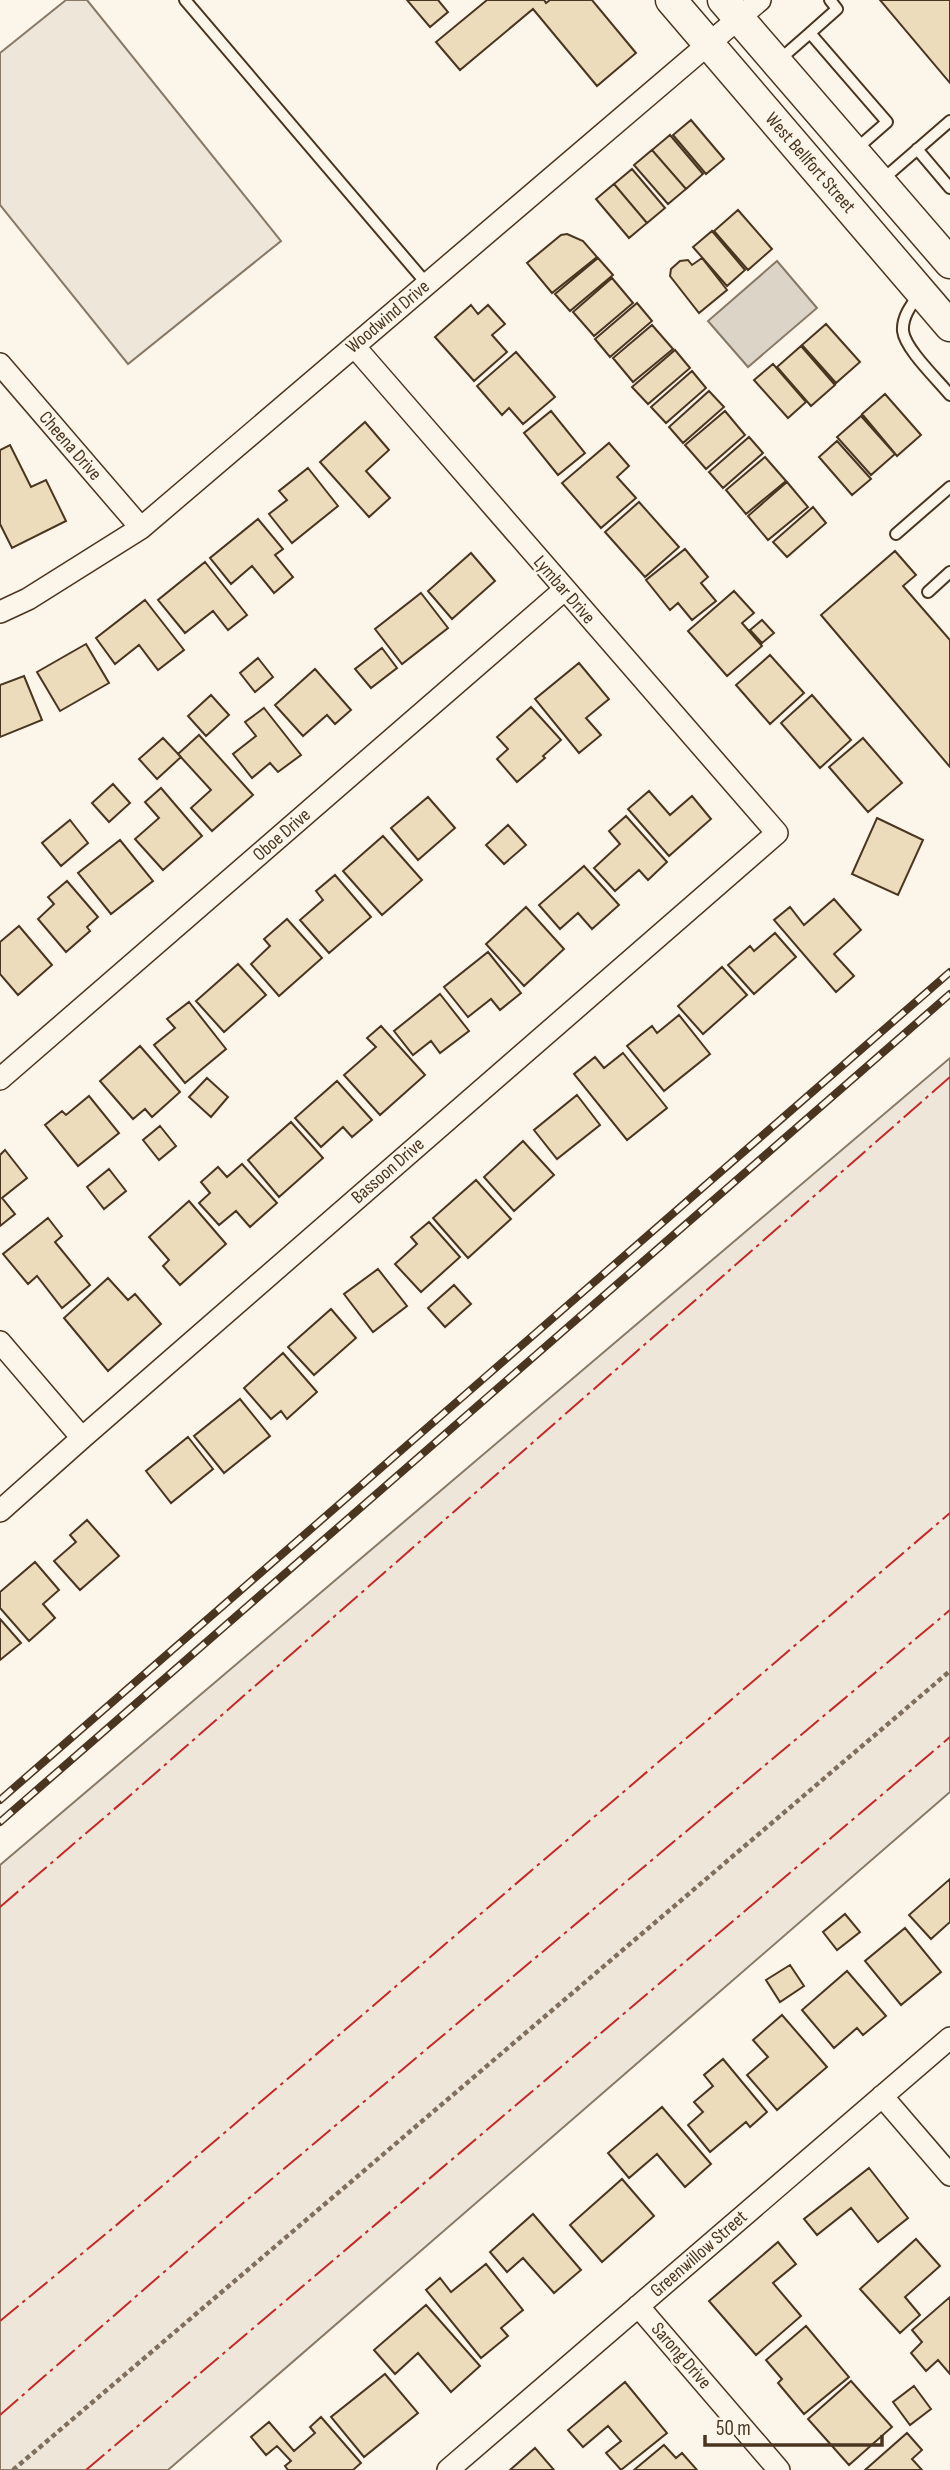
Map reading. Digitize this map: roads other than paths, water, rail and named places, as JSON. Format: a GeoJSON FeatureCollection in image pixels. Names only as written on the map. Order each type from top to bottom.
{"type":"FeatureCollection","features":[{"type":"Feature","properties":{"kind":"main road","name":"West Bellfort Street"},"geometry":{"type":"LineString","coordinates":[[671,0],[950,326]]}},
{"type":"Feature","properties":{"kind":"main road","name":"West Bellfort Street"},"geometry":{"type":"LineString","coordinates":[[740,6],[776,62],[950,263]]}},
{"type":"Feature","properties":{"kind":"main road"},"geometry":{"type":"LineString","coordinates":[[921,293],[950,269]]}},
{"type":"Feature","properties":{"kind":"street","name":"Woodwind Drive"},"geometry":{"type":"LineString","coordinates":[[0,611],[28,599],[141,528],[709,44],[740,6]]}},
{"type":"Feature","properties":{"kind":"street","name":"Lymbar Drive"},"geometry":{"type":"LineString","coordinates":[[354,346],[777,833]]}},
{"type":"Feature","properties":{"kind":"street","name":"Cheena Drive"},"geometry":{"type":"LineString","coordinates":[[0,363],[141,528]]}},
{"type":"Feature","properties":{"kind":"street","name":"Oboe Drive"},"geometry":{"type":"LineString","coordinates":[[0,1079],[564,590]]}},
{"type":"Feature","properties":{"kind":"street","name":"Bassoon Drive"},"geometry":{"type":"LineString","coordinates":[[0,1511],[777,833]]}},
{"type":"Feature","properties":{"kind":"street"},"geometry":{"type":"LineString","coordinates":[[0,1342],[82,1437]]}},
{"type":"Feature","properties":{"kind":"street","name":"Greenwillow Street"},"geometry":{"type":"LineString","coordinates":[[448,2470],[950,2038]]}},
{"type":"Feature","properties":{"kind":"street"},"geometry":{"type":"LineString","coordinates":[[882,2096],[950,2175]]}},
{"type":"Feature","properties":{"kind":"street","name":"Sarong Drive"},"geometry":{"type":"LineString","coordinates":[[638,2306],[779,2470]]}},
{"type":"Feature","properties":{"kind":"lane"},"geometry":{"type":"LineString","coordinates":[[185,0],[428,284]]}},
{"type":"Feature","properties":{"kind":"lane"},"geometry":{"type":"LineString","coordinates":[[776,62],[837,9],[830,0]]}},
{"type":"Feature","properties":{"kind":"lane"},"geometry":{"type":"LineString","coordinates":[[810,33],[887,122],[853,152]]}},
{"type":"Feature","properties":{"kind":"lane"},"geometry":{"type":"LineString","coordinates":[[880,182],[950,121]]}},
{"type":"Feature","properties":{"kind":"lane"},"geometry":{"type":"LineString","coordinates":[[917,149],[950,188]]}},
{"type":"Feature","properties":{"kind":"lane"},"geometry":{"type":"LineString","coordinates":[[921,293],[908,309],[903,331],[910,348],[950,394]]}},
{"type":"Feature","properties":{"kind":"lane"},"geometry":{"type":"LineString","coordinates":[[896,534],[950,487]]}},
{"type":"Feature","properties":{"kind":"lane"},"geometry":{"type":"LineString","coordinates":[[928,592],[950,572]]}},
{"type":"Feature","properties":{"kind":"railway"},"geometry":{"type":"LineString","coordinates":[[0,1800],[950,972]]}},
{"type":"Feature","properties":{"kind":"railway"},"geometry":{"type":"LineString","coordinates":[[0,1822],[950,994]]}}]}
